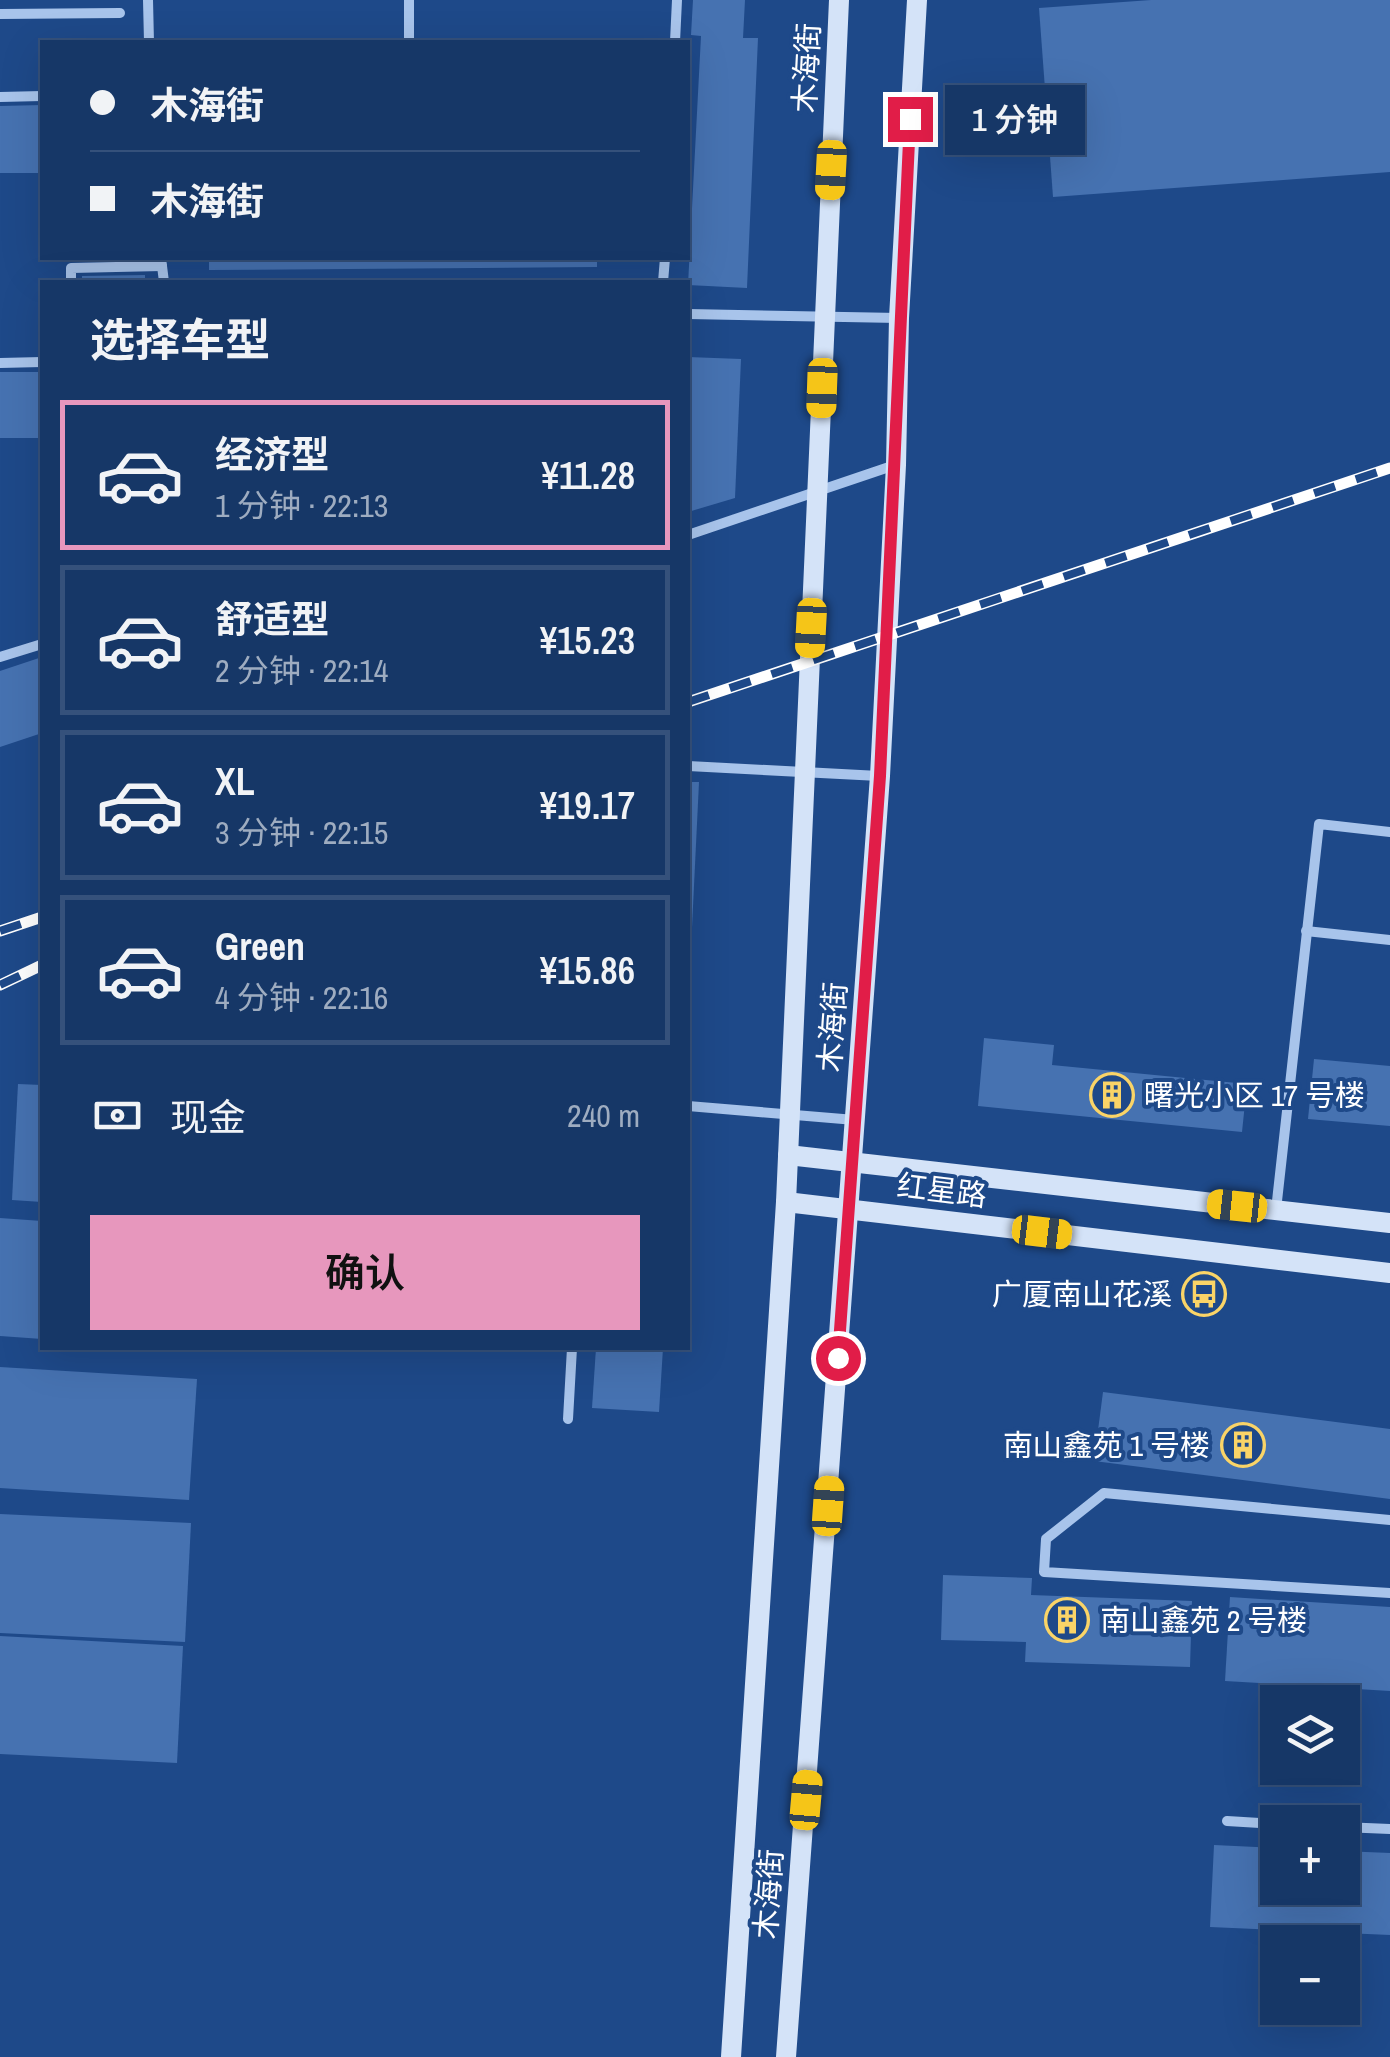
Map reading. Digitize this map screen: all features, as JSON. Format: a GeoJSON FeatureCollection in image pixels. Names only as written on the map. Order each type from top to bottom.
{"type":"FeatureCollection","features":[{"type":"Feature","properties":{"kind":"main road","name":"木海街"},"geometry":{"type":"LineString","coordinates":[[732,2057],[786,1202],[839,0]]}},
{"type":"Feature","properties":{"kind":"main road","name":"木海街"},"geometry":{"type":"LineString","coordinates":[[786,2057],[880,776],[896,465],[899,318],[918,0]]}},
{"type":"Feature","properties":{"kind":"main road","name":"红星路"},"geometry":{"type":"LineString","coordinates":[[788,1155],[1390,1223]]}},
{"type":"Feature","properties":{"kind":"main road","name":"红星路"},"geometry":{"type":"LineString","coordinates":[[786,1202],[1390,1273]]}},
{"type":"Feature","properties":{"kind":"street"},"geometry":{"type":"LineString","coordinates":[[148,0],[149,40]]}},
{"type":"Feature","properties":{"kind":"street"},"geometry":{"type":"LineString","coordinates":[[408,40],[409,0]]}},
{"type":"Feature","properties":{"kind":"street"},"geometry":{"type":"LineString","coordinates":[[675,40],[678,0]]}},
{"type":"Feature","properties":{"kind":"street"},"geometry":{"type":"LineString","coordinates":[[0,14],[120,14]]}},
{"type":"Feature","properties":{"kind":"street"},"geometry":{"type":"LineString","coordinates":[[0,97],[40,96]]}},
{"type":"Feature","properties":{"kind":"street"},"geometry":{"type":"LineString","coordinates":[[71,280],[70,268],[161,262]]}},
{"type":"Feature","properties":{"kind":"street"},"geometry":{"type":"LineString","coordinates":[[690,314],[899,318]]}},
{"type":"Feature","properties":{"kind":"street"},"geometry":{"type":"LineString","coordinates":[[0,362],[40,362]]}},
{"type":"Feature","properties":{"kind":"street"},"geometry":{"type":"LineString","coordinates":[[690,534],[896,465]]}},
{"type":"Feature","properties":{"kind":"street"},"geometry":{"type":"LineString","coordinates":[[0,657],[40,645]]}},
{"type":"Feature","properties":{"kind":"street"},"geometry":{"type":"LineString","coordinates":[[690,766],[880,776]]}},
{"type":"Feature","properties":{"kind":"street"},"geometry":{"type":"LineString","coordinates":[[1276,1210],[1320,824],[1390,832]]}},
{"type":"Feature","properties":{"kind":"street"},"geometry":{"type":"LineString","coordinates":[[1306,931],[1390,940]]}},
{"type":"Feature","properties":{"kind":"street"},"geometry":{"type":"LineString","coordinates":[[690,1106],[856,1120]]}},
{"type":"Feature","properties":{"kind":"street"},"geometry":{"type":"LineString","coordinates":[[568,1420],[572,1350]]}},
{"type":"Feature","properties":{"kind":"street"},"geometry":{"type":"LineString","coordinates":[[1390,1520],[1104,1493],[1046,1539],[1044,1572],[1390,1593]]}},
{"type":"Feature","properties":{"kind":"street"},"geometry":{"type":"LineString","coordinates":[[1227,1821],[1260,1823]]}},
{"type":"Feature","properties":{"kind":"street"},"geometry":{"type":"LineString","coordinates":[[1360,1828],[1390,1829]]}},
{"type":"Feature","properties":{"kind":"building"},"geometry":{"type":"Polygon","coordinates":[[[693,0],[745,0],[743,38],[758,38],[747,288],[690,285],[688,280],[701,36],[691,35],[693,0]]]}},
{"type":"Feature","properties":{"kind":"building"},"geometry":{"type":"Polygon","coordinates":[[[1151,0],[1390,0],[1390,172],[1053,197],[1039,8],[1151,0]]]}},
{"type":"Feature","properties":{"kind":"building"},"geometry":{"type":"Polygon","coordinates":[[[40,105],[40,173],[0,173],[0,106],[40,105]]]}},
{"type":"Feature","properties":{"kind":"building"},"geometry":{"type":"Polygon","coordinates":[[[209,260],[597,260],[597,267],[209,270],[209,260]]]}},
{"type":"Feature","properties":{"kind":"building"},"geometry":{"type":"Polygon","coordinates":[[[145,275],[145,280],[82,280],[82,276],[145,275]]]}},
{"type":"Feature","properties":{"kind":"building"},"geometry":{"type":"Polygon","coordinates":[[[690,357],[741,359],[735,498],[690,511],[690,357]]]}},
{"type":"Feature","properties":{"kind":"building"},"geometry":{"type":"Polygon","coordinates":[[[0,372],[40,372],[40,438],[0,438],[0,372]]]}},
{"type":"Feature","properties":{"kind":"building"},"geometry":{"type":"Polygon","coordinates":[[[40,658],[40,734],[0,747],[0,671],[40,658]]]}},
{"type":"Feature","properties":{"kind":"building"},"geometry":{"type":"Polygon","coordinates":[[[690,782],[699,782],[691,948],[690,782]]]}},
{"type":"Feature","properties":{"kind":"building","name":"曙光小区 17 号楼"},"geometry":{"type":"Polygon","coordinates":[[[984,1038],[1054,1045],[1052,1065],[1247,1084],[1242,1132],[978,1106],[984,1038]]]}},
{"type":"Feature","properties":{"kind":"building"},"geometry":{"type":"Polygon","coordinates":[[[1314,1059],[1390,1066],[1390,1126],[1308,1119],[1314,1059]]]}},
{"type":"Feature","properties":{"kind":"building"},"geometry":{"type":"Polygon","coordinates":[[[18,1084],[40,1085],[40,1202],[12,1200],[18,1084]]]}},
{"type":"Feature","properties":{"kind":"building"},"geometry":{"type":"Polygon","coordinates":[[[0,1218],[40,1221],[40,1339],[0,1336],[0,1218]]]}},
{"type":"Feature","properties":{"kind":"building"},"geometry":{"type":"Polygon","coordinates":[[[596,1350],[663,1350],[659,1412],[592,1408],[596,1350]]]}},
{"type":"Feature","properties":{"kind":"building"},"geometry":{"type":"Polygon","coordinates":[[[0,1367],[197,1379],[189,1500],[0,1488],[0,1367]]]}},
{"type":"Feature","properties":{"kind":"building","name":"南山鑫苑 1 号楼"},"geometry":{"type":"Polygon","coordinates":[[[1103,1392],[1390,1429],[1390,1499],[1094,1461],[1103,1392]]]}},
{"type":"Feature","properties":{"kind":"building"},"geometry":{"type":"Polygon","coordinates":[[[0,1514],[191,1523],[185,1642],[0,1633],[0,1514]]]}},
{"type":"Feature","properties":{"kind":"building","name":"南山鑫苑 2 号楼"},"geometry":{"type":"Polygon","coordinates":[[[943,1575],[1032,1578],[1031,1595],[1192,1601],[1190,1667],[1025,1662],[1026,1642],[941,1640],[943,1575]]]}},
{"type":"Feature","properties":{"kind":"building"},"geometry":{"type":"Polygon","coordinates":[[[1230,1597],[1390,1607],[1390,1691],[1360,1689],[1360,1685],[1225,1681],[1230,1597]]]}},
{"type":"Feature","properties":{"kind":"building"},"geometry":{"type":"Polygon","coordinates":[[[0,1636],[183,1646],[177,1763],[0,1754],[0,1636]]]}},
{"type":"Feature","properties":{"kind":"building"},"geometry":{"type":"Polygon","coordinates":[[[1214,1845],[1260,1847],[1260,1905],[1360,1905],[1360,1852],[1390,1853],[1390,1935],[1360,1934],[1360,1925],[1210,1927],[1214,1845]]]}},
{"type":"Feature","properties":{"kind":"railway"},"geometry":{"type":"LineString","coordinates":[[690,701],[1390,468]]}},
{"type":"Feature","properties":{"kind":"railway"},"geometry":{"type":"LineString","coordinates":[[0,931],[40,918]]}},
{"type":"Feature","properties":{"kind":"railway"},"geometry":{"type":"LineString","coordinates":[[0,985],[40,966]]}},
{"type":"Feature","properties":{"kind":"place","name":"曙光小区 17 号楼"},"geometry":{"type":"Point","coordinates":[1112,1095]}},
{"type":"Feature","properties":{"kind":"place","name":"广厦南山花溪"},"geometry":{"type":"Point","coordinates":[1204,1294]}},
{"type":"Feature","properties":{"kind":"place","name":"南山鑫苑 1 号楼"},"geometry":{"type":"Point","coordinates":[1243,1445]}},
{"type":"Feature","properties":{"kind":"place","name":"南山鑫苑 2 号楼"},"geometry":{"type":"Point","coordinates":[1067,1620]}},
{"type":"Feature","properties":{"kind":"route"},"geometry":{"type":"LineString","coordinates":[[838,1358],[880,776],[910,119]]}}]}
